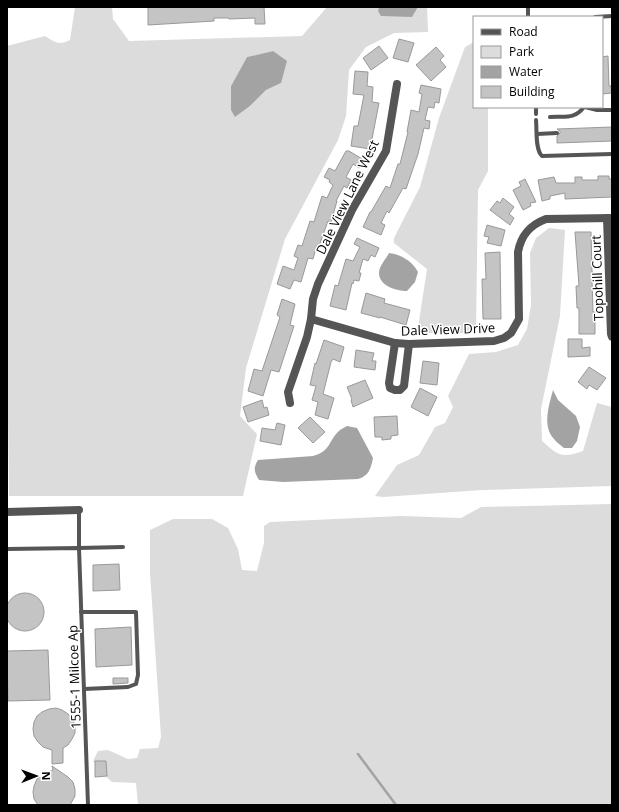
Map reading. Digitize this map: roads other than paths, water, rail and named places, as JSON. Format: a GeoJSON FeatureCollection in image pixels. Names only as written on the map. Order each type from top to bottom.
{"type":"FeatureCollection","features":[{"type":"Feature","properties":{"kind":"street","name":"Dale View Lane West"},"geometry":{"type":"LineString","coordinates":[[290,404],[288,392],[307,336],[311,319],[313,299],[318,284],[352,210],[386,151],[397,84]]}},
{"type":"Feature","properties":{"kind":"street","name":"Dale View Drive"},"geometry":{"type":"LineString","coordinates":[[311,319],[395,343],[409,344],[494,341],[504,338],[511,333],[519,319],[518,252],[519,244],[527,231],[539,222],[546,219],[610,218]]}},
{"type":"Feature","properties":{"kind":"street","name":"Topohill Court"},"geometry":{"type":"LineString","coordinates":[[610,218],[610,334],[612,337]]}},
{"type":"Feature","properties":{"kind":"street"},"geometry":{"type":"LineString","coordinates":[[395,343],[389,383],[390,388],[395,390],[400,390],[404,386],[409,344]]}},
{"type":"Feature","properties":{"kind":"street"},"geometry":{"type":"LineString","coordinates":[[7,512],[78,510]]}},
{"type":"Feature","properties":{"kind":"lane"},"geometry":{"type":"LineString","coordinates":[[536,108],[536,114]]}},
{"type":"Feature","properties":{"kind":"lane"},"geometry":{"type":"LineString","coordinates":[[550,117],[574,116],[584,108]]}},
{"type":"Feature","properties":{"kind":"lane"},"geometry":{"type":"LineString","coordinates":[[589,108],[597,110],[612,110]]}},
{"type":"Feature","properties":{"kind":"lane"},"geometry":{"type":"LineString","coordinates":[[536,120],[539,154],[542,156],[612,154]]}},
{"type":"Feature","properties":{"kind":"lane"},"geometry":{"type":"LineString","coordinates":[[537,134],[557,133]]}},
{"type":"Feature","properties":{"kind":"lane","name":"1555-1 Milcoe Ap"},"geometry":{"type":"LineString","coordinates":[[78,510],[88,805]]}},
{"type":"Feature","properties":{"kind":"lane"},"geometry":{"type":"LineString","coordinates":[[7,549],[123,547]]}},
{"type":"Feature","properties":{"kind":"lane"},"geometry":{"type":"LineString","coordinates":[[81,612],[136,612],[138,675],[136,684],[128,688],[84,689]]}},
{"type":"Feature","properties":{"kind":"water"},"geometry":{"type":"Polygon","coordinates":[[[379,7],[418,7],[412,17],[381,16],[378,11],[379,7]]]}},
{"type":"Feature","properties":{"kind":"water"},"geometry":{"type":"Polygon","coordinates":[[[273,51],[287,61],[281,83],[266,90],[250,106],[235,117],[231,110],[231,86],[247,57],[273,51]]]}},
{"type":"Feature","properties":{"kind":"water"},"geometry":{"type":"Polygon","coordinates":[[[389,253],[406,259],[416,268],[418,272],[415,282],[407,291],[389,287],[380,278],[380,268],[389,253]]]}},
{"type":"Feature","properties":{"kind":"water"},"geometry":{"type":"Polygon","coordinates":[[[553,390],[558,400],[576,416],[580,427],[577,441],[572,448],[564,448],[558,443],[550,434],[548,428],[547,422],[553,390]]]}},
{"type":"Feature","properties":{"kind":"water"},"geometry":{"type":"Polygon","coordinates":[[[347,426],[357,428],[373,458],[369,471],[362,478],[283,482],[259,480],[257,477],[255,465],[258,460],[313,456],[319,454],[326,449],[339,431],[347,426]]]}},
{"type":"Feature","properties":{"kind":"waterway"},"geometry":{"type":"LineString","coordinates":[[358,754],[396,805]]}}]}
